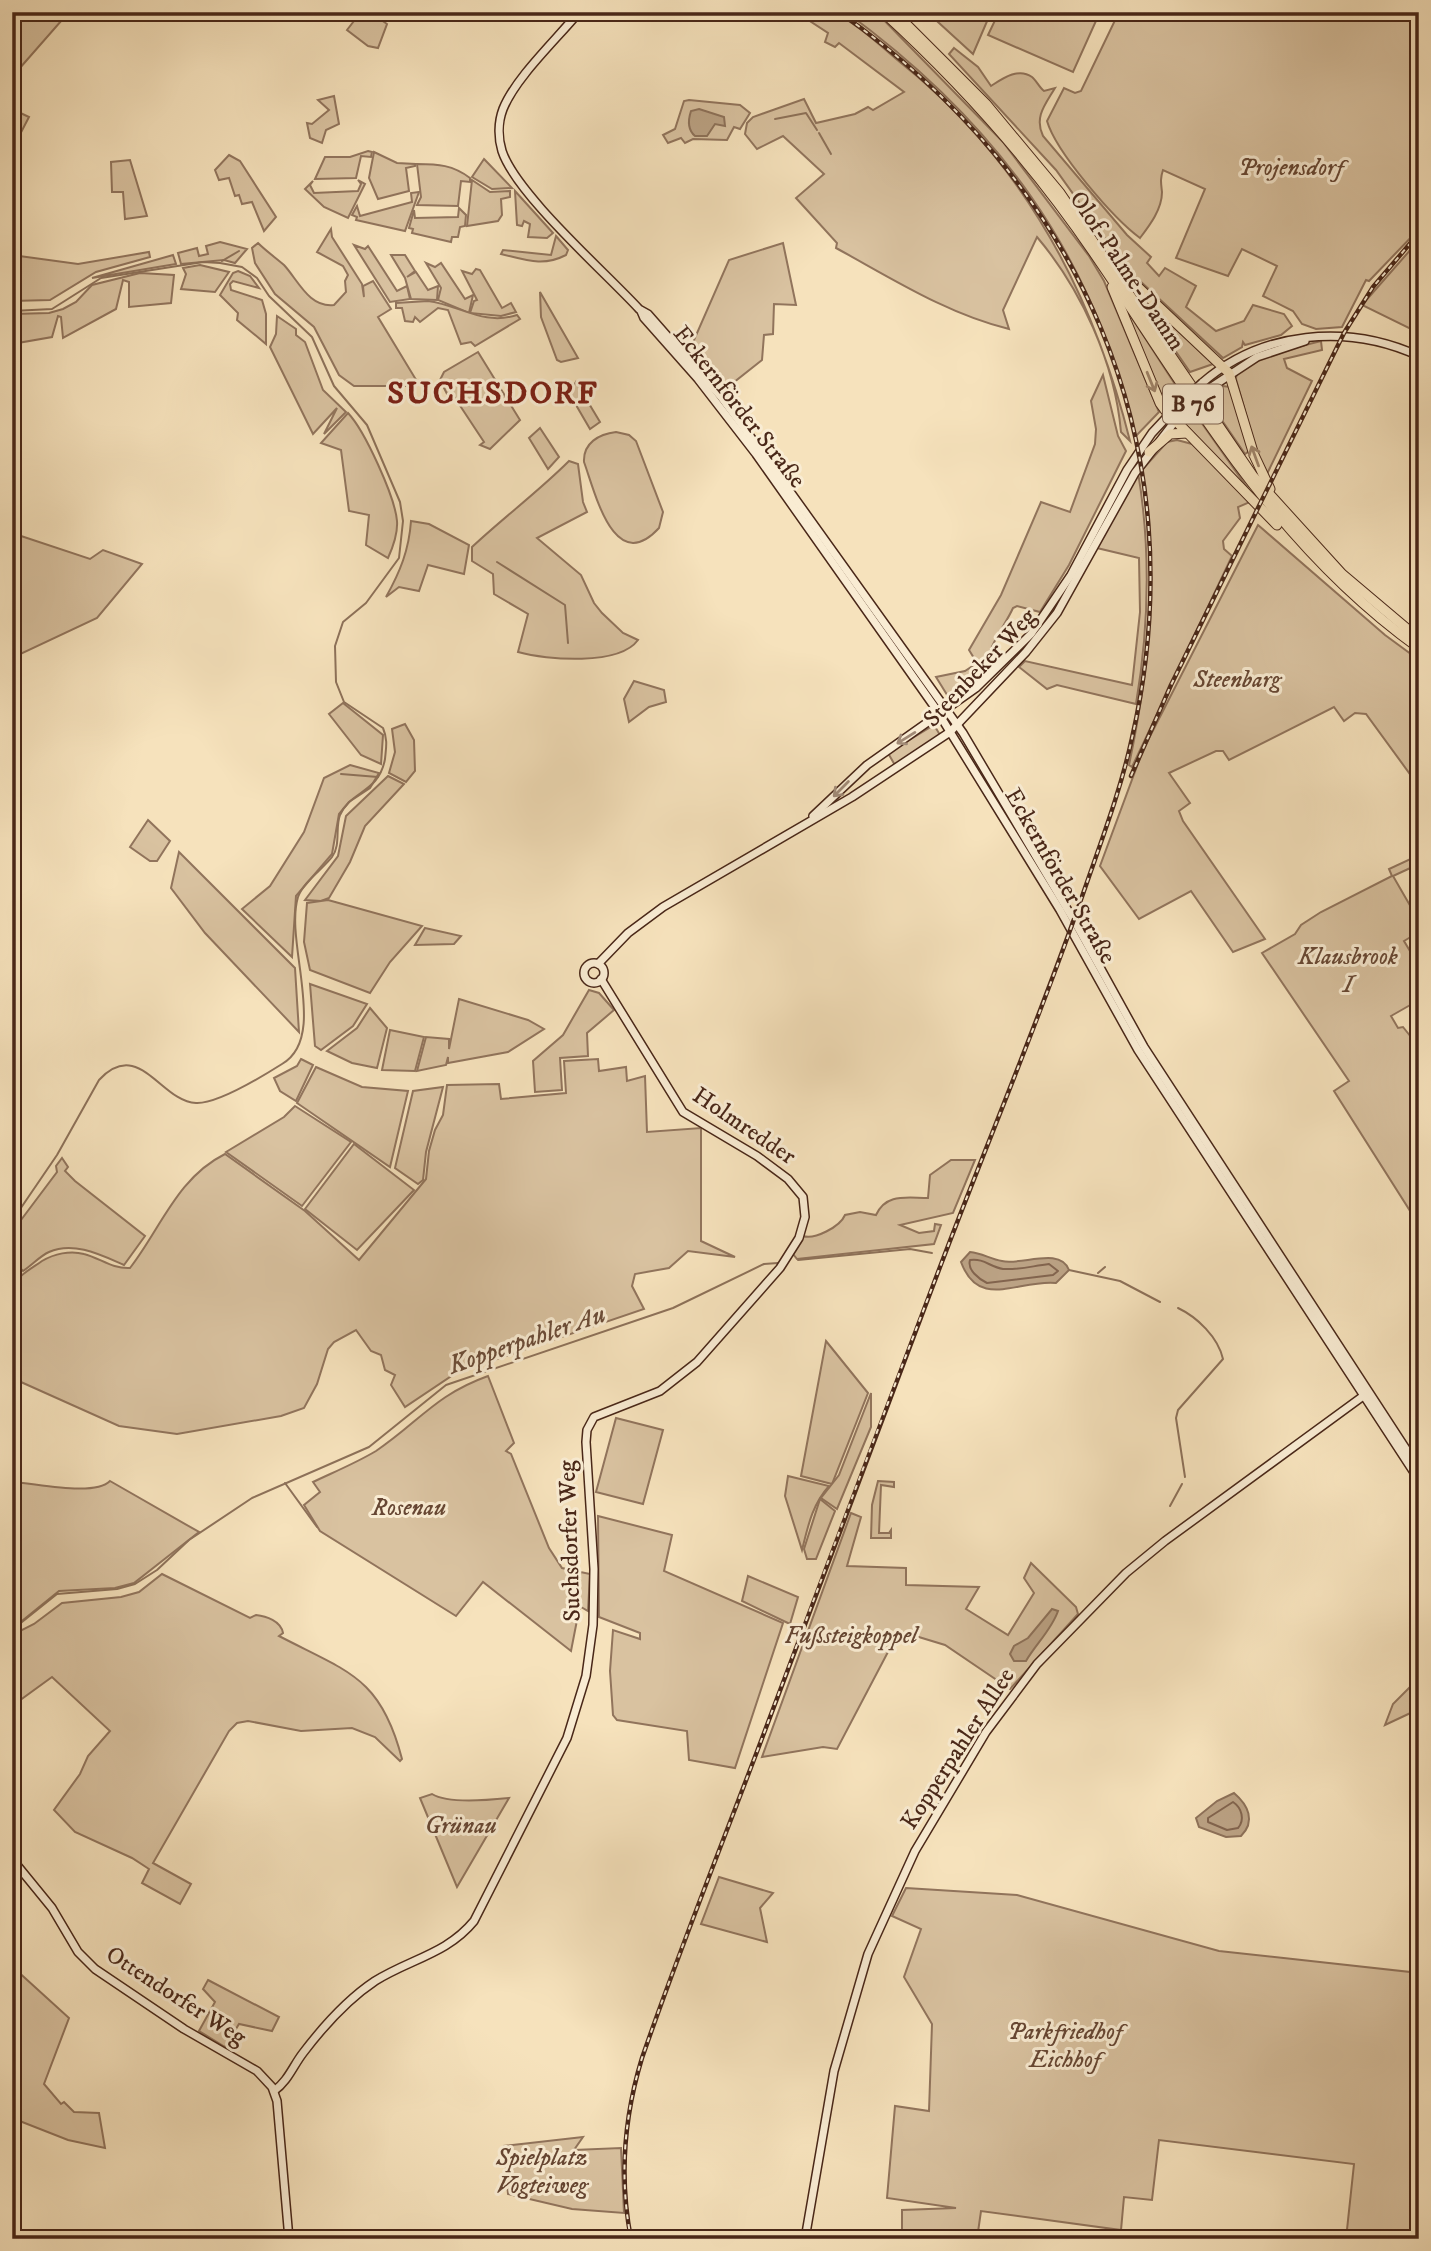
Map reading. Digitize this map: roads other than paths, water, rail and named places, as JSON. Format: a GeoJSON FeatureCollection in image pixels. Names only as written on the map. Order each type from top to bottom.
{"type":"FeatureCollection","features":[{"type":"Feature","properties":{"kind":"highway","name":"Olof-Palme-Damm"},"geometry":{"type":"LineString","coordinates":[[883,12],[957,84],[1004,135],[1101,256],[1221,444],[1301,543],[1361,602],[1419,648]]}},
{"type":"Feature","properties":{"kind":"highway","name":"Olof-Palme-Damm"},"geometry":{"type":"LineString","coordinates":[[894,12],[1012,133],[1101,256],[1224,437],[1282,508],[1342,574],[1419,639]]}},
{"type":"Feature","properties":{"kind":"highway"},"geometry":{"type":"LineString","coordinates":[[1101,256],[1227,369],[1254,456],[1282,508]]}},
{"type":"Feature","properties":{"kind":"highway"},"geometry":{"type":"LineString","coordinates":[[1101,256],[1160,404],[1283,531],[1301,543]]}},
{"type":"Feature","properties":{"kind":"highway"},"geometry":{"type":"LineString","coordinates":[[1149,452],[1170,434],[1189,433]]}},
{"type":"Feature","properties":{"kind":"street","name":"Eckernförder Straße"},"geometry":{"type":"LineString","coordinates":[[579,12],[507,102],[499,123],[501,150],[522,185],[641,311],[648,314],[720,397],[948,710],[1036,854],[1144,1047],[1419,1480]]}},
{"type":"Feature","properties":{"kind":"street","name":"Eckernförder Straße"},"geometry":{"type":"LineString","coordinates":[[641,311],[643,318],[698,379],[755,453],[940,716],[1060,909],[1138,1050],[1266,1239]]}},
{"type":"Feature","properties":{"kind":"street","name":"Steenbeker Weg"},"geometry":{"type":"LineString","coordinates":[[600,966],[589,964],[584,972],[586,979],[598,981],[600,966],[609,953],[628,933],[663,906],[890,774],[950,732],[1037,640],[1063,603],[1127,470],[1181,407],[1227,369],[1272,351],[1323,336],[1369,339],[1419,356]]}},
{"type":"Feature","properties":{"kind":"street","name":"Steenbeker Weg"},"geometry":{"type":"LineString","coordinates":[[805,823],[867,765],[940,716],[990,675],[1031,634],[1084,558],[1172,417]]}},
{"type":"Feature","properties":{"kind":"street","name":"Holmredder"},"geometry":{"type":"LineString","coordinates":[[598,981],[682,1112],[757,1156],[798,1188],[804,1200],[804,1222],[786,1259]]}},
{"type":"Feature","properties":{"kind":"street","name":"Suchsdorfer Weg"},"geometry":{"type":"LineString","coordinates":[[274,2091],[284,2084],[310,2043],[366,1988],[388,1974],[438,1952],[471,1924],[567,1738],[586,1676],[593,1625],[594,1569],[586,1443],[591,1420],[649,1397],[680,1377],[710,1348],[786,1259]]}},
{"type":"Feature","properties":{"kind":"street","name":"Eckernförder Straße"},"geometry":{"type":"LineString","coordinates":[[1367,1397],[1419,1469]]}},
{"type":"Feature","properties":{"kind":"street","name":"Kopperpahler Allee"},"geometry":{"type":"LineString","coordinates":[[805,2239],[834,2071],[868,1954],[915,1851],[986,1732],[1037,1664],[1126,1573],[1164,1541],[1367,1397]]}},
{"type":"Feature","properties":{"kind":"street","name":"Ottendorfer Weg"},"geometry":{"type":"LineString","coordinates":[[12,1859],[52,1908],[78,1952],[95,1969],[184,2029],[257,2071],[274,2091]]}},
{"type":"Feature","properties":{"kind":"street"},"geometry":{"type":"LineString","coordinates":[[274,2091],[289,2239]]}},
{"type":"Feature","properties":{"kind":"water"},"geometry":{"type":"Polygon","coordinates":[[[699,109],[724,117],[725,126],[715,124],[707,136],[695,136],[690,128],[689,118],[691,111],[699,109]]]}},
{"type":"Feature","properties":{"kind":"water"},"geometry":{"type":"Polygon","coordinates":[[[970,1252],[1010,1262],[1039,1258],[1057,1259],[1069,1270],[1056,1283],[989,1289],[978,1285],[969,1277],[961,1262],[970,1252]]]}},
{"type":"Feature","properties":{"kind":"water"},"geometry":{"type":"Polygon","coordinates":[[[1052,1609],[1058,1611],[1055,1618],[1026,1661],[1014,1661],[1010,1654],[1014,1646],[1028,1638],[1052,1609]]]}},
{"type":"Feature","properties":{"kind":"water"},"geometry":{"type":"Polygon","coordinates":[[[1234,1793],[1246,1808],[1249,1819],[1241,1836],[1226,1837],[1199,1827],[1196,1818],[1217,1801],[1234,1793]]]}},
{"type":"Feature","properties":{"kind":"waterway"},"geometry":{"type":"LineString","coordinates":[[775,119],[806,113],[817,130]]}},
{"type":"Feature","properties":{"kind":"waterway"},"geometry":{"type":"LineString","coordinates":[[819,133],[831,154]]}},
{"type":"Feature","properties":{"kind":"waterway"},"geometry":{"type":"LineString","coordinates":[[222,261],[239,251]]}},
{"type":"Feature","properties":{"kind":"waterway"},"geometry":{"type":"LineString","coordinates":[[12,311],[52,309],[101,278],[203,262],[242,267],[257,278],[269,296],[312,337],[334,386],[367,425],[400,502],[403,521],[399,558],[366,603],[343,622],[335,646],[336,682],[344,702],[383,728],[386,751],[377,779],[350,801],[340,815],[332,857],[298,897],[296,939],[304,1011],[302,1033],[296,1051],[282,1064],[240,1088],[216,1099],[196,1103],[183,1100],[138,1068],[126,1065],[113,1069],[99,1080],[57,1155],[12,1221]]}},
{"type":"Feature","properties":{"kind":"waterway"},"geometry":{"type":"LineString","coordinates":[[497,562],[565,605],[568,643]]}},
{"type":"Feature","properties":{"kind":"waterway"},"geometry":{"type":"LineString","coordinates":[[341,774],[378,777]]}},
{"type":"Feature","properties":{"kind":"waterway","name":"Kopperpahler Au"},"geometry":{"type":"LineString","coordinates":[[798,1260],[910,1249],[932,1253]]}},
{"type":"Feature","properties":{"kind":"waterway","name":"Kopperpahler Au"},"geometry":{"type":"LineString","coordinates":[[12,1630],[57,1594],[117,1589],[135,1584],[157,1570],[189,1540],[252,1498],[369,1447],[446,1385],[673,1308],[764,1264],[778,1263]]}},
{"type":"Feature","properties":{"kind":"waterway"},"geometry":{"type":"LineString","coordinates":[[1098,1273],[1105,1267]]}},
{"type":"Feature","properties":{"kind":"waterway","name":"Kopperpahler Au"},"geometry":{"type":"LineString","coordinates":[[1069,1270],[1120,1281],[1160,1302]]}},
{"type":"Feature","properties":{"kind":"waterway","name":"Kopperpahler Au"},"geometry":{"type":"LineString","coordinates":[[1178,1308],[1206,1329],[1217,1343],[1223,1359],[1178,1410],[1176,1418],[1185,1477]]}},
{"type":"Feature","properties":{"kind":"waterway"},"geometry":{"type":"LineString","coordinates":[[285,1483],[317,1527]]}},
{"type":"Feature","properties":{"kind":"waterway","name":"Kopperpahler Au"},"geometry":{"type":"LineString","coordinates":[[1170,1506],[1182,1484]]}},
{"type":"Feature","properties":{"kind":"railway"},"geometry":{"type":"LineString","coordinates":[[631,2239],[625,2193],[625,2147],[631,2102],[642,2058],[1068,936],[1128,757],[1149,630],[1148,525],[1132,424],[1101,328],[1055,239],[996,156],[924,80],[839,12]]}},
{"type":"Feature","properties":{"kind":"railway"},"geometry":{"type":"LineString","coordinates":[[1131,776],[1171,685],[1344,333],[1373,287],[1419,233]]}},
{"type":"Feature","properties":{"kind":"district","name":"SUCHSDORF"},"geometry":{"type":"Point","coordinates":[493,394]}},
{"type":"Feature","properties":{"kind":"park label","name":"Projensdorf"},"geometry":{"type":"Point","coordinates":[1291,168]}},
{"type":"Feature","properties":{"kind":"park label","name":"Steenbarg"},"geometry":{"type":"Point","coordinates":[1237,680]}},
{"type":"Feature","properties":{"kind":"park label","name":"Klausbrook I"},"geometry":{"type":"Point","coordinates":[1348,971]}},
{"type":"Feature","properties":{"kind":"park label","name":"Rosenau"},"geometry":{"type":"Point","coordinates":[409,1508]}},
{"type":"Feature","properties":{"kind":"park label","name":"Fußsteigkoppel"},"geometry":{"type":"Point","coordinates":[851,1636]}},
{"type":"Feature","properties":{"kind":"park label","name":"Grünau"},"geometry":{"type":"Point","coordinates":[461,1826]}},
{"type":"Feature","properties":{"kind":"park label","name":"Parkfriedhof Eichhof"},"geometry":{"type":"Point","coordinates":[1065,2046]}},
{"type":"Feature","properties":{"kind":"park label","name":"Spielplatz Vogteiweg"},"geometry":{"type":"Point","coordinates":[542,2172]}}]}
